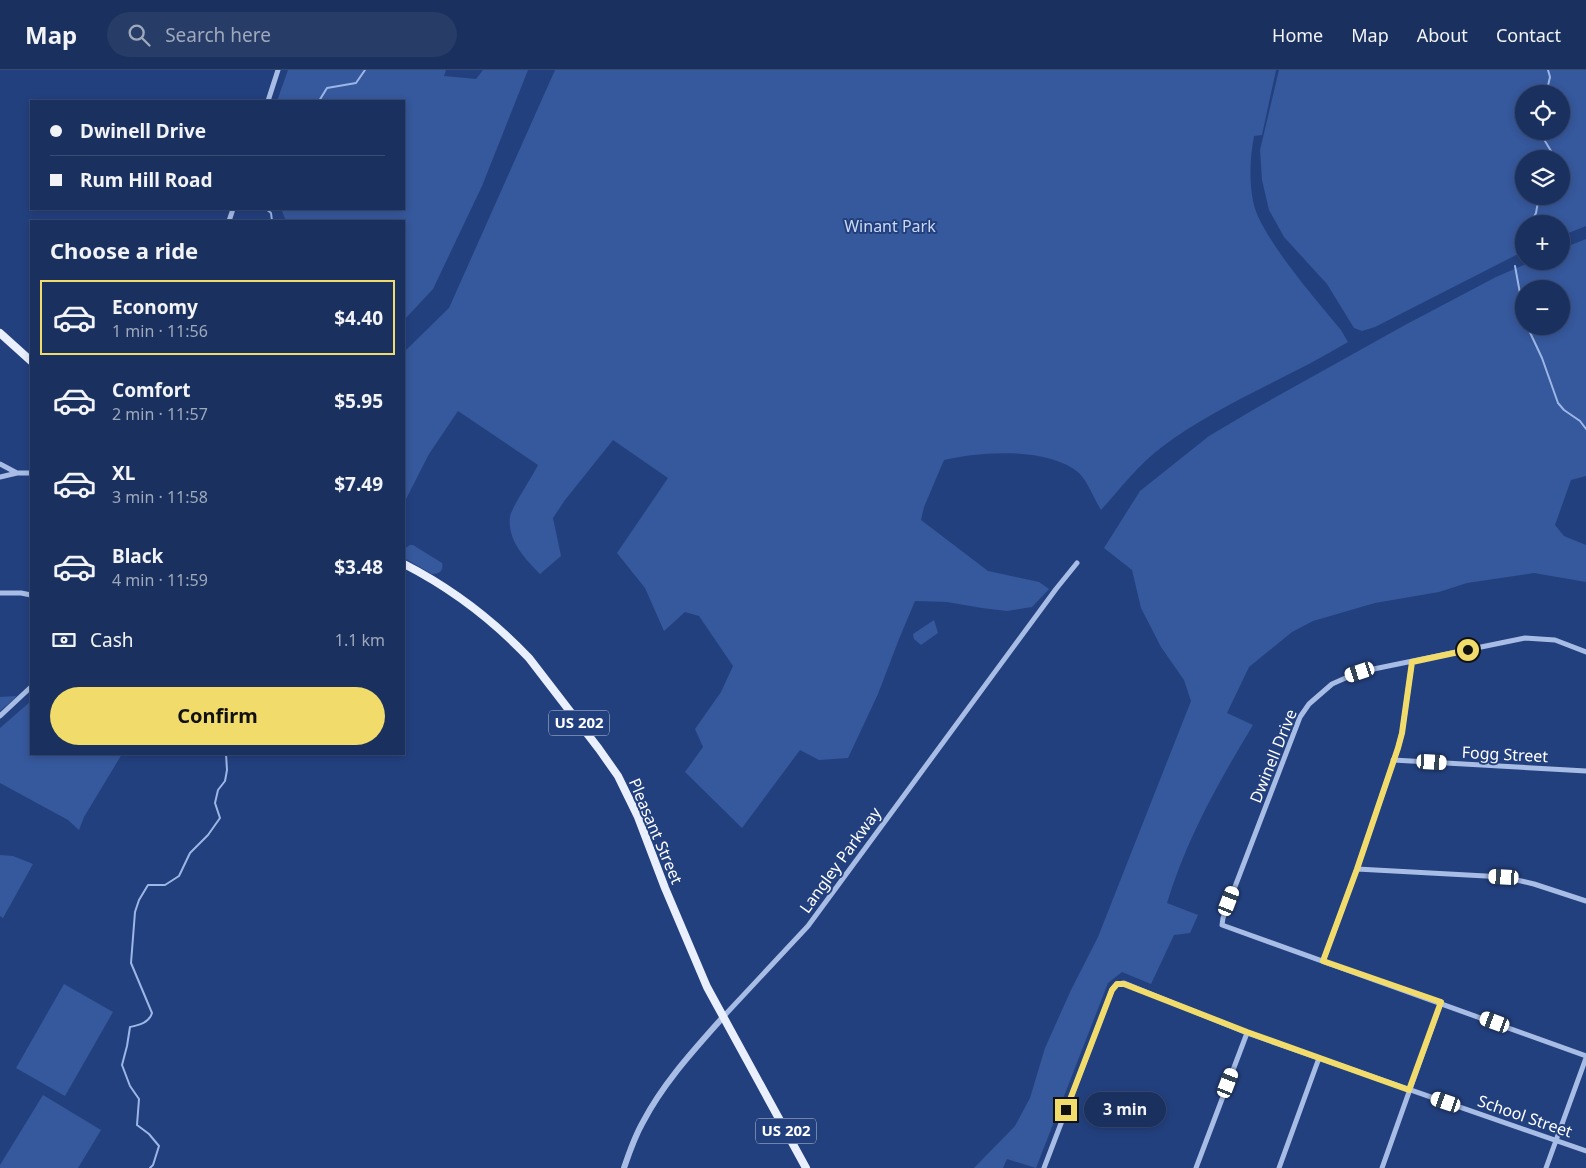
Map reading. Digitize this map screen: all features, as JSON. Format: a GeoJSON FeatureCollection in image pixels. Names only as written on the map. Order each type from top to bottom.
{"type":"FeatureCollection","features":[{"type":"Feature","properties":{"kind":"main road"},"geometry":{"type":"LineString","coordinates":[[0,333],[30,360]]}},
{"type":"Feature","properties":{"kind":"main road","name":"Pleasant Street"},"geometry":{"type":"LineString","coordinates":[[405,565],[468,603],[500,629],[529,658],[610,763],[638,817],[665,888],[707,987],[806,1168]]}},
{"type":"Feature","properties":{"kind":"street"},"geometry":{"type":"LineString","coordinates":[[268,100],[278,70]]}},
{"type":"Feature","properties":{"kind":"street"},"geometry":{"type":"LineString","coordinates":[[0,464],[17,473]]}},
{"type":"Feature","properties":{"kind":"street"},"geometry":{"type":"LineString","coordinates":[[0,477],[17,473],[30,473]]}},
{"type":"Feature","properties":{"kind":"street","name":"Langley Parkway"},"geometry":{"type":"LineString","coordinates":[[624,1168],[642,1124],[670,1079],[692,1050],[808,926],[1077,563]]}},
{"type":"Feature","properties":{"kind":"street"},"geometry":{"type":"LineString","coordinates":[[0,592],[30,595]]}},
{"type":"Feature","properties":{"kind":"street","name":"Dwinell Drive"},"geometry":{"type":"LineString","coordinates":[[1323,961],[1222,925],[1280,766],[1300,717],[1308,704],[1332,684],[1360,672],[1524,638],[1555,640],[1570,644],[1586,652]]}},
{"type":"Feature","properties":{"kind":"street"},"geometry":{"type":"LineString","coordinates":[[1412,662],[1402,733],[1357,869],[1323,961],[1441,1002],[1586,1057],[1546,1168]]}},
{"type":"Feature","properties":{"kind":"street"},"geometry":{"type":"LineString","coordinates":[[0,716],[30,689]]}},
{"type":"Feature","properties":{"kind":"street","name":"Fogg Street"},"geometry":{"type":"LineString","coordinates":[[1393,760],[1586,771]]}},
{"type":"Feature","properties":{"kind":"street"},"geometry":{"type":"LineString","coordinates":[[1357,869],[1504,877],[1534,884],[1586,901]]}},
{"type":"Feature","properties":{"kind":"street","name":"School Street"},"geometry":{"type":"LineString","coordinates":[[1044,1168],[1112,990],[1117,984],[1124,984],[1247,1032],[1586,1151]]}},
{"type":"Feature","properties":{"kind":"street"},"geometry":{"type":"LineString","coordinates":[[1382,1168],[1441,1002]]}},
{"type":"Feature","properties":{"kind":"street"},"geometry":{"type":"LineString","coordinates":[[1196,1168],[1247,1032]]}},
{"type":"Feature","properties":{"kind":"street"},"geometry":{"type":"LineString","coordinates":[[1279,1168],[1319,1058]]}},
{"type":"Feature","properties":{"kind":"green space"},"geometry":{"type":"Polygon","coordinates":[[[288,70],[446,70],[444,76],[476,79],[483,70],[528,70],[482,186],[433,289],[405,319],[405,220],[286,220],[282,211],[280,210],[405,210],[405,100],[277,100],[288,70]]]}},
{"type":"Feature","properties":{"kind":"green space","name":"Winant Park"},"geometry":{"type":"Polygon","coordinates":[[[555,70],[1276,70],[1262,135],[1254,136],[1250,168],[1253,201],[1266,232],[1277,249],[1341,330],[1348,342],[1230,405],[1184,432],[1145,461],[1101,510],[1079,473],[1066,465],[1050,459],[1033,455],[995,453],[944,460],[924,507],[921,520],[988,571],[1039,582],[1049,589],[1032,607],[1007,611],[947,602],[915,601],[878,694],[848,758],[819,760],[800,750],[742,828],[685,772],[703,747],[695,729],[721,692],[733,666],[699,616],[685,612],[664,631],[645,588],[617,553],[668,478],[613,440],[553,518],[561,556],[540,574],[518,548],[511,534],[510,525],[511,513],[538,465],[458,411],[429,454],[405,501],[405,351],[449,308],[555,70]]]}},
{"type":"Feature","properties":{"kind":"green space"},"geometry":{"type":"Polygon","coordinates":[[[1279,70],[1586,70],[1586,226],[1570,232],[1570,215],[1515,215],[1515,256],[1375,327],[1362,331],[1354,328],[1327,284],[1284,237],[1269,210],[1262,180],[1260,150],[1279,70]]]}},
{"type":"Feature","properties":{"kind":"green space"},"geometry":{"type":"Polygon","coordinates":[[[1586,239],[1586,476],[1571,480],[1555,525],[1564,536],[1586,545],[1586,582],[1534,573],[1467,583],[1439,592],[1375,603],[1313,621],[1292,632],[1249,667],[1227,713],[1253,725],[1204,811],[1184,856],[1167,903],[1198,915],[1190,933],[1174,935],[1151,984],[1122,972],[1108,983],[1036,1168],[1007,1159],[1003,1168],[974,1168],[1015,1126],[1030,1098],[1045,1048],[1071,990],[1098,937],[1191,701],[1184,680],[1161,647],[1141,608],[1132,570],[1104,548],[1140,491],[1209,436],[1405,325],[1515,269],[1570,270],[1570,245],[1586,239]]]}},
{"type":"Feature","properties":{"kind":"green space"},"geometry":{"type":"Polygon","coordinates":[[[413,545],[442,563],[440,572],[432,574],[405,559],[405,548],[413,545]]]}},
{"type":"Feature","properties":{"kind":"green space"},"geometry":{"type":"Polygon","coordinates":[[[934,620],[938,633],[921,645],[914,639],[913,634],[934,620]]]}},
{"type":"Feature","properties":{"kind":"green space"},"geometry":{"type":"Polygon","coordinates":[[[16,696],[15,698],[0,711],[0,697],[16,696]]]}},
{"type":"Feature","properties":{"kind":"green space"},"geometry":{"type":"Polygon","coordinates":[[[30,702],[30,755],[121,755],[84,817],[79,830],[68,820],[0,783],[0,728],[30,702]]]}},
{"type":"Feature","properties":{"kind":"green space"},"geometry":{"type":"Polygon","coordinates":[[[0,855],[13,856],[33,864],[3,918],[0,916],[0,855]]]}},
{"type":"Feature","properties":{"kind":"green space"},"geometry":{"type":"Polygon","coordinates":[[[64,984],[113,1012],[65,1096],[16,1068],[64,984]]]}},
{"type":"Feature","properties":{"kind":"green space"},"geometry":{"type":"Polygon","coordinates":[[[43,1095],[101,1130],[78,1168],[0,1168],[0,1165],[43,1095]]]}},
{"type":"Feature","properties":{"kind":"waterway"},"geometry":{"type":"LineString","coordinates":[[320,100],[327,88],[356,83],[365,70]]}},
{"type":"Feature","properties":{"kind":"waterway"},"geometry":{"type":"LineString","coordinates":[[1548,70],[1550,77],[1548,85]]}},
{"type":"Feature","properties":{"kind":"waterway"},"geometry":{"type":"LineString","coordinates":[[1544,140],[1550,150]]}},
{"type":"Feature","properties":{"kind":"waterway"},"geometry":{"type":"LineString","coordinates":[[1535,215],[1537,205]]}},
{"type":"Feature","properties":{"kind":"waterway"},"geometry":{"type":"LineString","coordinates":[[267,210],[271,213],[272,220]]}},
{"type":"Feature","properties":{"kind":"waterway"},"geometry":{"type":"LineString","coordinates":[[1516,270],[1518,280]]}},
{"type":"Feature","properties":{"kind":"waterway"},"geometry":{"type":"LineString","coordinates":[[1531,335],[1542,358],[1558,403],[1564,410],[1580,421],[1586,429]]}},
{"type":"Feature","properties":{"kind":"waterway"},"geometry":{"type":"LineString","coordinates":[[150,1168],[153,1165],[159,1146],[149,1134],[137,1125],[139,1099],[130,1086],[122,1065],[130,1027],[146,1021],[152,1013],[131,963],[135,912],[139,900],[148,885],[165,885],[179,876],[190,853],[208,835],[220,818],[215,803],[218,790],[225,781],[227,770],[226,755]]}},
{"type":"Feature","properties":{"kind":"route"},"geometry":{"type":"LineString","coordinates":[[1066,1110],[1112,990],[1117,984],[1124,984],[1247,1032],[1409,1090],[1441,1002],[1323,961],[1357,869],[1398,748],[1402,733],[1412,662],[1468,650]]}}]}
